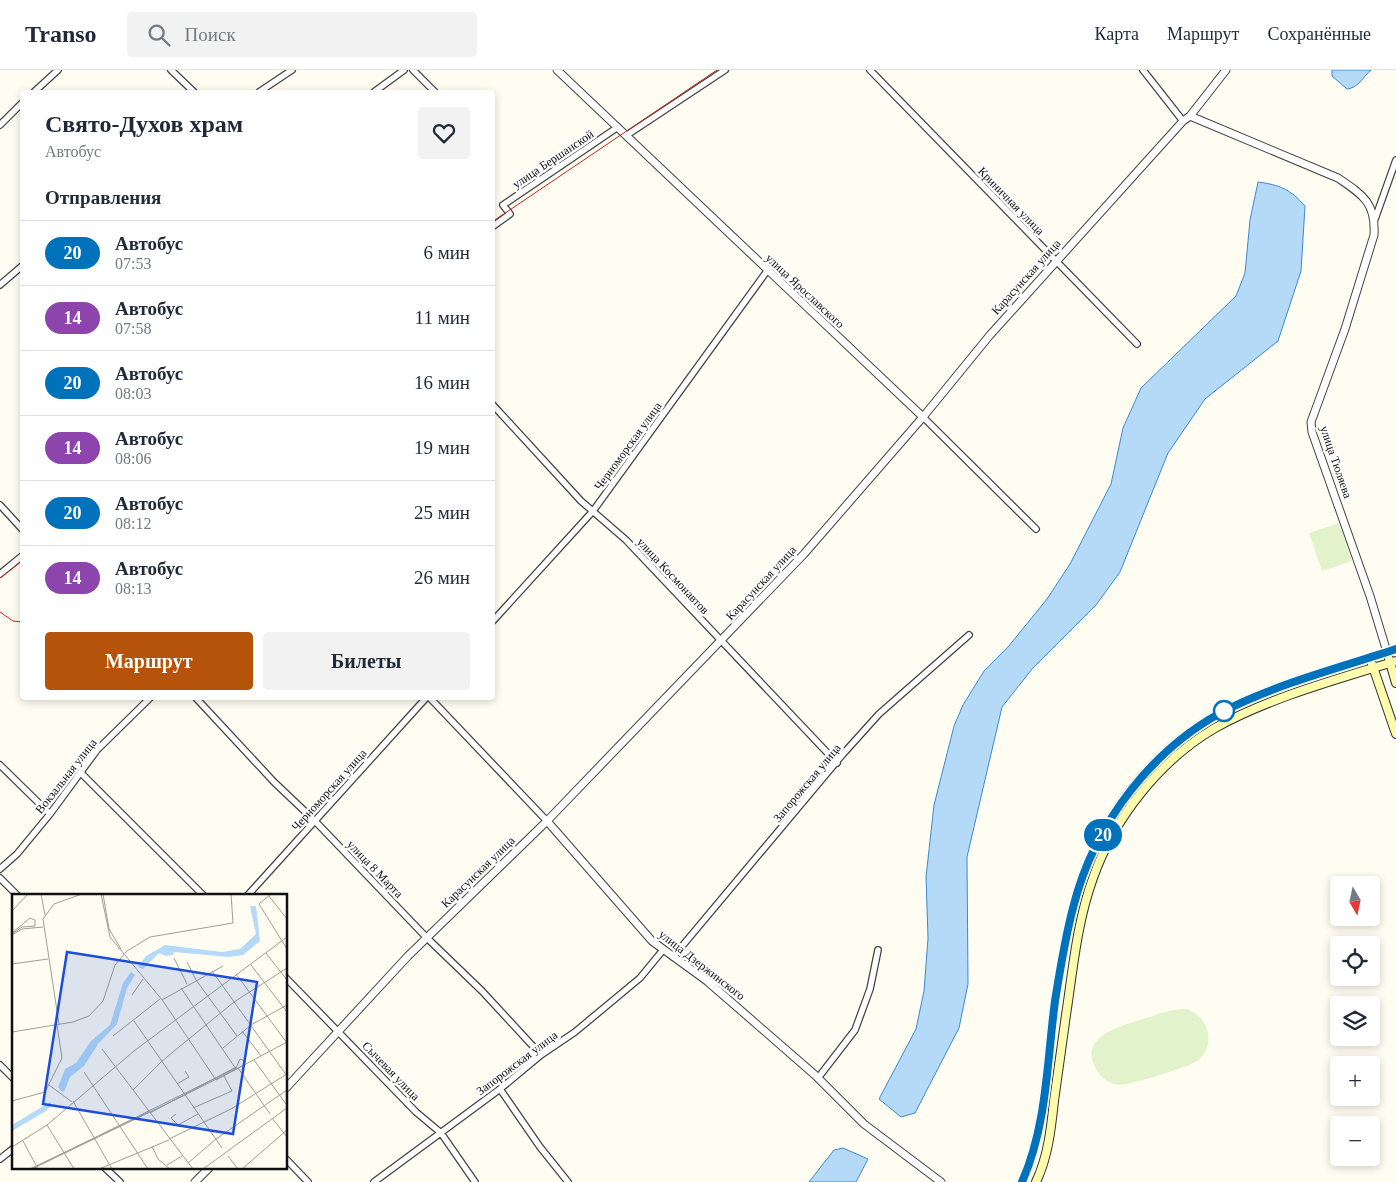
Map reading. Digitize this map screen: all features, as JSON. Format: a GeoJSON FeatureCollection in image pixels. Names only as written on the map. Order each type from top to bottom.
{"type":"FeatureCollection","features":[{"type":"Feature","properties":{"kind":"main road"},"geometry":{"type":"LineString","coordinates":[[1022,1182],[1035,1149],[1056,1001],[1074,903],[1100,840],[1116,810],[1166,751],[1189,732],[1232,707],[1276,689],[1396,649]]}},
{"type":"Feature","properties":{"kind":"main road","name":"улица Тюляева"},"geometry":{"type":"LineString","coordinates":[[1387,652],[1393,662],[1396,683]]}},
{"type":"Feature","properties":{"kind":"main road"},"geometry":{"type":"LineString","coordinates":[[1370,658],[1396,734]]}},
{"type":"Feature","properties":{"kind":"main road"},"geometry":{"type":"LineString","coordinates":[[1036,1182],[1048,1147],[1071,979],[1085,906],[1093,878],[1105,850],[1127,813],[1156,776],[1191,744],[1215,728],[1250,711],[1393,662]]}},
{"type":"Feature","properties":{"kind":"main road"},"geometry":{"type":"LineString","coordinates":[[1074,903],[1085,906]]}},
{"type":"Feature","properties":{"kind":"street"},"geometry":{"type":"LineString","coordinates":[[36,90],[58,70]]}},
{"type":"Feature","properties":{"kind":"street"},"geometry":{"type":"LineString","coordinates":[[172,70],[192,90]]}},
{"type":"Feature","properties":{"kind":"street"},"geometry":{"type":"LineString","coordinates":[[262,90],[292,70]]}},
{"type":"Feature","properties":{"kind":"street"},"geometry":{"type":"LineString","coordinates":[[377,90],[404,70]]}},
{"type":"Feature","properties":{"kind":"street"},"geometry":{"type":"LineString","coordinates":[[413,70],[433,90]]}},
{"type":"Feature","properties":{"kind":"street","name":"улица Ярославского"},"geometry":{"type":"LineString","coordinates":[[557,70],[923,417],[1036,529]]}},
{"type":"Feature","properties":{"kind":"street"},"geometry":{"type":"LineString","coordinates":[[627,135],[725,70]]}},
{"type":"Feature","properties":{"kind":"street","name":"Криничная улица"},"geometry":{"type":"LineString","coordinates":[[870,70],[1055,262],[1137,344]]}},
{"type":"Feature","properties":{"kind":"street"},"geometry":{"type":"LineString","coordinates":[[1143,70],[1183,121]]}},
{"type":"Feature","properties":{"kind":"street","name":"Карасунская улица"},"geometry":{"type":"LineString","coordinates":[[288,1086],[427,938],[547,821],[804,554],[923,417],[990,335],[1183,121],[1190,116],[1226,70]]}},
{"type":"Feature","properties":{"kind":"street"},"geometry":{"type":"LineString","coordinates":[[0,125],[20,105]]}},
{"type":"Feature","properties":{"kind":"street"},"geometry":{"type":"LineString","coordinates":[[1190,116],[1338,178],[1359,192],[1373,210],[1375,220]]}},
{"type":"Feature","properties":{"kind":"street","name":"улица Бершанской"},"geometry":{"type":"LineString","coordinates":[[495,225],[510,214],[502,205],[618,127]]}},
{"type":"Feature","properties":{"kind":"street"},"geometry":{"type":"LineString","coordinates":[[1375,220],[1396,160]]}},
{"type":"Feature","properties":{"kind":"street","name":"улица Тюляева"},"geometry":{"type":"LineString","coordinates":[[1375,220],[1374,235],[1345,329],[1311,422],[1312,432],[1370,596],[1387,652]]}},
{"type":"Feature","properties":{"kind":"street"},"geometry":{"type":"LineString","coordinates":[[0,285],[20,268]]}},
{"type":"Feature","properties":{"kind":"street","name":"Черноморская улица"},"geometry":{"type":"LineString","coordinates":[[495,619],[594,511],[767,271]]}},
{"type":"Feature","properties":{"kind":"street","name":"улица Космонавтов"},"geometry":{"type":"LineString","coordinates":[[495,407],[581,500],[626,540],[720,642],[837,763]]}},
{"type":"Feature","properties":{"kind":"street"},"geometry":{"type":"LineString","coordinates":[[0,505],[20,527]]}},
{"type":"Feature","properties":{"kind":"street"},"geometry":{"type":"LineString","coordinates":[[0,574],[20,558]]}},
{"type":"Feature","properties":{"kind":"street","name":"Запорожская улица"},"geometry":{"type":"LineString","coordinates":[[673,957],[879,714],[969,636]]}},
{"type":"Feature","properties":{"kind":"street","name":"Вокзальная улица"},"geometry":{"type":"LineString","coordinates":[[0,869],[16,854],[50,814],[82,774],[98,750],[148,700]]}},
{"type":"Feature","properties":{"kind":"street","name":"улица 8 Марта"},"geometry":{"type":"LineString","coordinates":[[198,700],[274,782],[315,821],[427,938],[482,991],[541,1055]]}},
{"type":"Feature","properties":{"kind":"street","name":"Черноморская улица"},"geometry":{"type":"LineString","coordinates":[[249,894],[424,700]]}},
{"type":"Feature","properties":{"kind":"street","name":"улица Дзержинского"},"geometry":{"type":"LineString","coordinates":[[432,700],[547,821],[652,942],[707,981],[818,1078],[864,1124],[941,1182]]}},
{"type":"Feature","properties":{"kind":"street"},"geometry":{"type":"LineString","coordinates":[[0,765],[50,814]]}},
{"type":"Feature","properties":{"kind":"street"},"geometry":{"type":"LineString","coordinates":[[82,774],[202,894]]}},
{"type":"Feature","properties":{"kind":"street"},"geometry":{"type":"LineString","coordinates":[[0,878],[16,894]]}},
{"type":"Feature","properties":{"kind":"street","name":"Запорожская улица"},"geometry":{"type":"LineString","coordinates":[[374,1182],[500,1089],[541,1055],[575,1032],[640,978],[664,950]]}},
{"type":"Feature","properties":{"kind":"street"},"geometry":{"type":"LineString","coordinates":[[818,1078],[855,1030],[870,989],[878,950]]}},
{"type":"Feature","properties":{"kind":"street","name":"Сычевая улица"},"geometry":{"type":"LineString","coordinates":[[288,980],[416,1112],[441,1133],[475,1182]]}},
{"type":"Feature","properties":{"kind":"street"},"geometry":{"type":"LineString","coordinates":[[0,1065],[12,1077]]}},
{"type":"Feature","properties":{"kind":"street"},"geometry":{"type":"LineString","coordinates":[[500,1089],[516,1114],[568,1182]]}},
{"type":"Feature","properties":{"kind":"street"},"geometry":{"type":"LineString","coordinates":[[0,1159],[12,1150]]}},
{"type":"Feature","properties":{"kind":"street"},"geometry":{"type":"LineString","coordinates":[[288,1161],[308,1182]]}},
{"type":"Feature","properties":{"kind":"street"},"geometry":{"type":"LineString","coordinates":[[107,1170],[120,1182]]}},
{"type":"Feature","properties":{"kind":"street"},"geometry":{"type":"LineString","coordinates":[[195,1182],[207,1170]]}},
{"type":"Feature","properties":{"kind":"green space"},"geometry":{"type":"Polygon","coordinates":[[[1339,523],[1352,561],[1322,571],[1309,533],[1339,523]]]}},
{"type":"Feature","properties":{"kind":"green space"},"geometry":{"type":"Polygon","coordinates":[[[1177,1009],[1187,1009],[1201,1018],[1208,1032],[1207,1048],[1197,1061],[1147,1079],[1120,1085],[1110,1083],[1100,1075],[1092,1060],[1092,1050],[1096,1041],[1104,1034],[1161,1013],[1177,1009]]]}},
{"type":"Feature","properties":{"kind":"water"},"geometry":{"type":"Polygon","coordinates":[[[1332,70],[1371,70],[1357,84],[1347,89],[1332,76],[1332,70]]]}},
{"type":"Feature","properties":{"kind":"water"},"geometry":{"type":"Polygon","coordinates":[[[1258,182],[1284,189],[1305,206],[1301,271],[1278,341],[1205,399],[1168,453],[1120,572],[1096,605],[1032,669],[1002,707],[967,857],[968,984],[959,1028],[915,1113],[901,1117],[879,1099],[916,1029],[924,991],[928,938],[926,877],[934,805],[954,726],[963,705],[984,671],[1008,647],[1047,599],[1070,564],[1111,484],[1123,428],[1141,388],[1236,296],[1245,273],[1250,220],[1258,182]]]}},
{"type":"Feature","properties":{"kind":"water"},"geometry":{"type":"Polygon","coordinates":[[[843,1148],[868,1159],[856,1182],[809,1182],[834,1150],[843,1148]]]}},
{"type":"Feature","properties":{"kind":"tram line"},"geometry":{"type":"LineString","coordinates":[[495,220],[717,70]]}},
{"type":"Feature","properties":{"kind":"tram line"},"geometry":{"type":"LineString","coordinates":[[0,578],[20,563]]}},
{"type":"Feature","properties":{"kind":"tram line"},"geometry":{"type":"LineString","coordinates":[[0,612],[13,621],[20,622]]}},
{"type":"Feature","properties":{"kind":"bus line","name":"20"},"geometry":{"type":"LineString","coordinates":[[1022,1182],[1035,1149],[1056,1001],[1073,906],[1084,874],[1116,810],[1166,751],[1189,732],[1232,707],[1276,689],[1396,649]]}}]}
